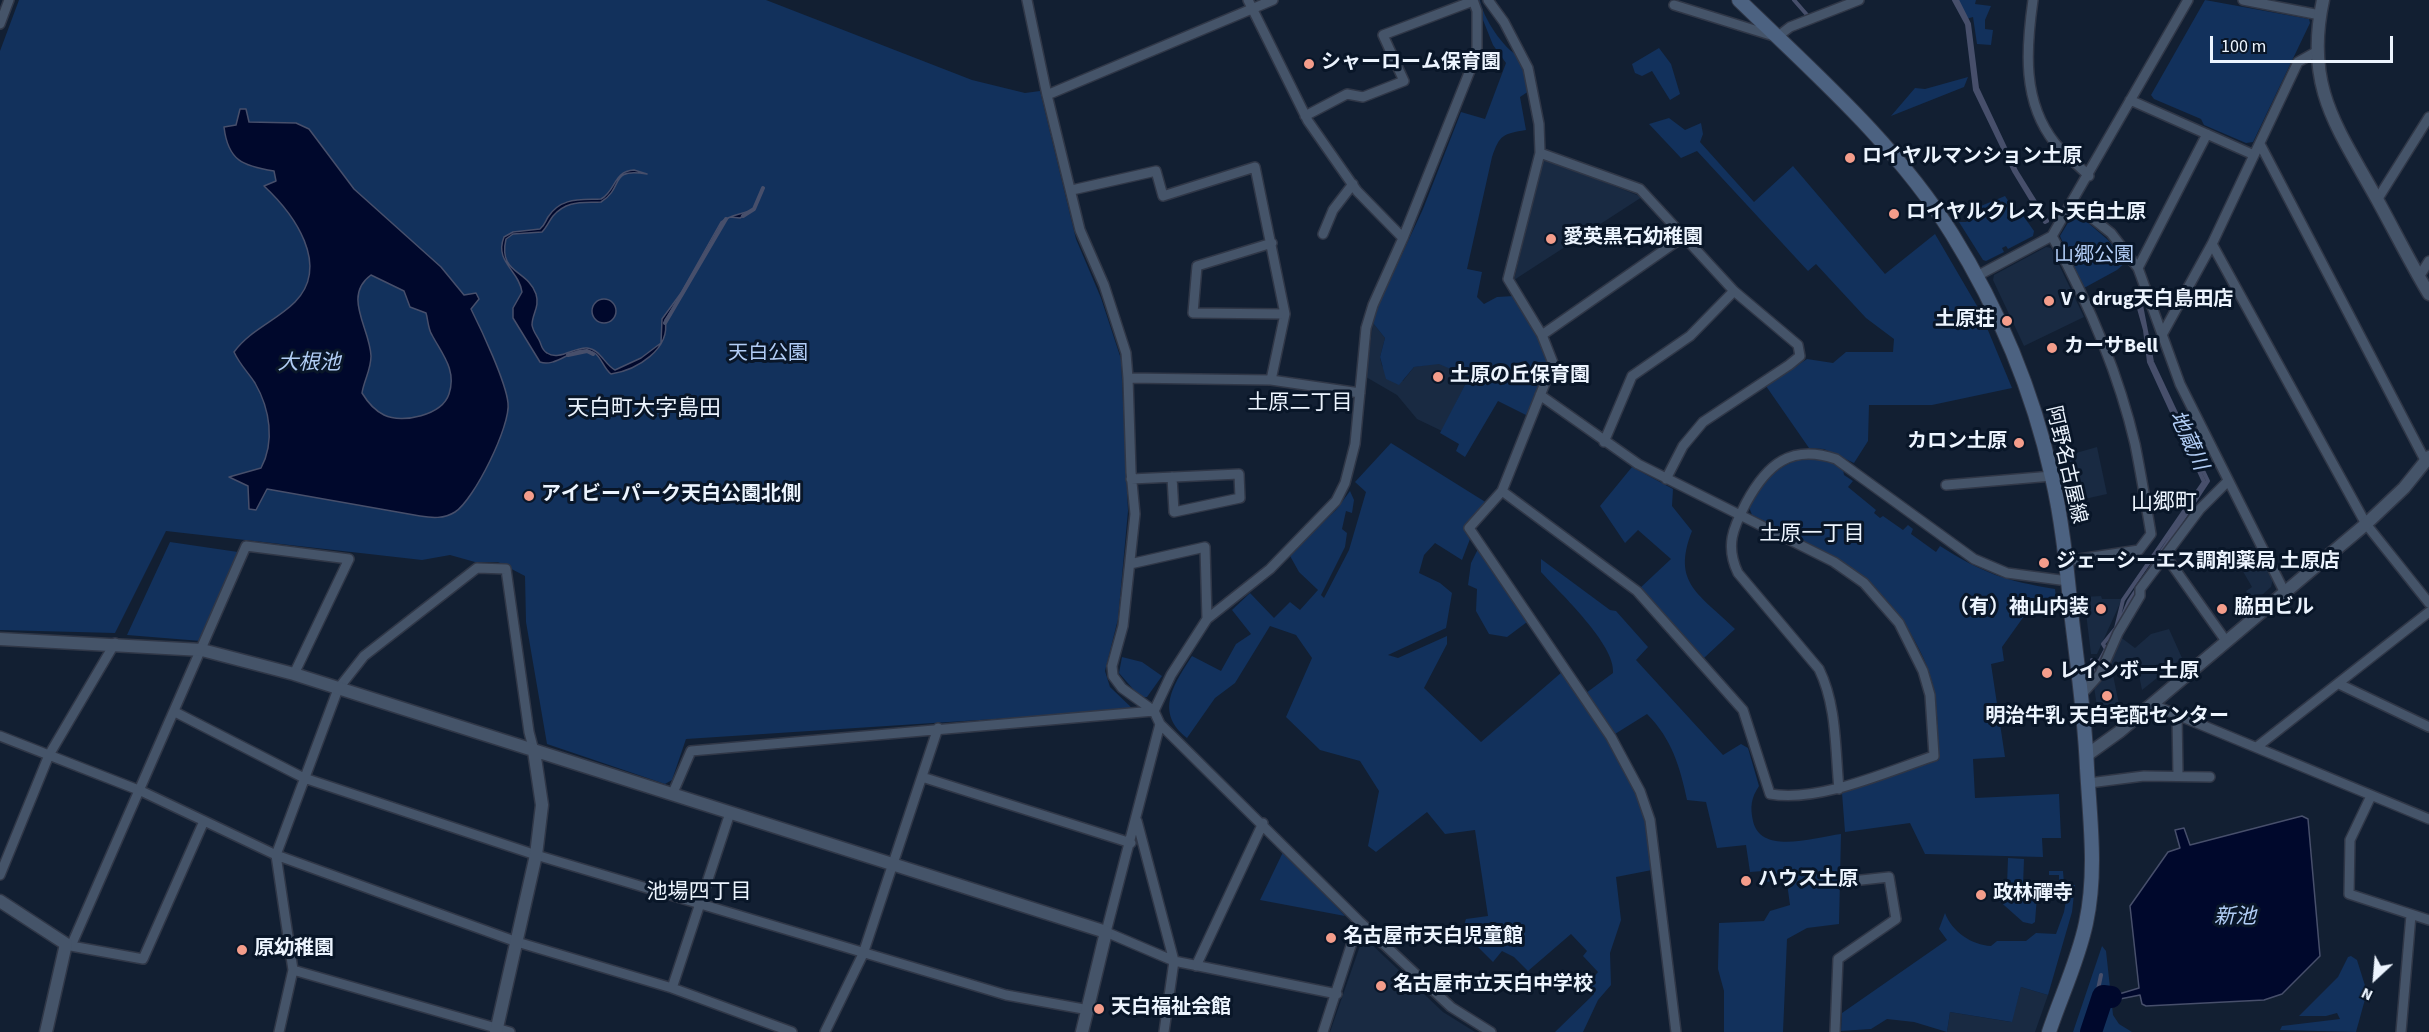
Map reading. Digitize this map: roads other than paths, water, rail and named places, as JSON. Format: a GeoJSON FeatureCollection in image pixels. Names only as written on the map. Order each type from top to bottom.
{"type":"FeatureCollection","features":[{"type":"Feature","properties":{"kind":"main road","name":"阿野名古屋線"},"geometry":{"type":"LineString","coordinates":[[1739,0],[1856,117],[1911,178],[1944,222],[1977,276],[1996,313],[2026,392],[2052,476],[2066,561],[2082,694],[2092,867],[2086,923],[2049,1032]]}},
{"type":"Feature","properties":{"kind":"street"},"geometry":{"type":"LineString","coordinates":[[0,24],[9,0]]}},
{"type":"Feature","properties":{"kind":"street"},"geometry":{"type":"LineString","coordinates":[[1027,0],[1047,95],[1080,230],[1104,285],[1126,353],[1131,479],[1135,514],[1123,626],[1112,666],[1113,676],[1122,688],[1154,711],[1160,724],[1263,823],[1359,921],[1451,1007],[1491,1032]]}},
{"type":"Feature","properties":{"kind":"street"},"geometry":{"type":"LineString","coordinates":[[1047,95],[1250,4],[1273,0]]}},
{"type":"Feature","properties":{"kind":"street"},"geometry":{"type":"LineString","coordinates":[[1154,711],[1172,675],[1207,619],[1270,568],[1336,501],[1345,483],[1355,444],[1366,328],[1373,305],[1477,52],[1477,11],[1473,0],[1383,35],[1404,81],[1363,97],[1347,94],[1305,116]]}},
{"type":"Feature","properties":{"kind":"street"},"geometry":{"type":"LineString","coordinates":[[1488,0],[1504,22],[1528,68],[1538,116],[1540,153],[1508,279],[1542,335],[1553,363],[1502,491],[1469,528],[1611,737],[1640,790],[1650,820],[1676,1032]]}},
{"type":"Feature","properties":{"kind":"street"},"geometry":{"type":"LineString","coordinates":[[1674,5],[1777,37],[1790,27],[1859,0]]}},
{"type":"Feature","properties":{"kind":"street"},"geometry":{"type":"LineString","coordinates":[[2033,0],[2027,73],[2034,101],[2042,122],[2055,143],[2089,176]]}},
{"type":"Feature","properties":{"kind":"street"},"geometry":{"type":"LineString","coordinates":[[1977,276],[2052,236],[2089,176],[2188,0]]}},
{"type":"Feature","properties":{"kind":"street"},"geometry":{"type":"LineString","coordinates":[[2243,0],[2320,15]]}},
{"type":"Feature","properties":{"kind":"street"},"geometry":{"type":"LineString","coordinates":[[2323,0],[2316,52],[2321,87],[2338,132],[2429,294]]}},
{"type":"Feature","properties":{"kind":"street"},"geometry":{"type":"LineString","coordinates":[[1250,4],[1305,116],[1353,184],[1402,238]]}},
{"type":"Feature","properties":{"kind":"street"},"geometry":{"type":"LineString","coordinates":[[2163,333],[2212,244],[2298,63],[2316,52]]}},
{"type":"Feature","properties":{"kind":"street"},"geometry":{"type":"LineString","coordinates":[[2130,100],[2254,155]]}},
{"type":"Feature","properties":{"kind":"street"},"geometry":{"type":"LineString","coordinates":[[2377,200],[2429,117]]}},
{"type":"Feature","properties":{"kind":"street"},"geometry":{"type":"LineString","coordinates":[[2138,268],[2207,134]]}},
{"type":"Feature","properties":{"kind":"street"},"geometry":{"type":"LineString","coordinates":[[2087,755],[2119,732],[2366,524],[2404,488],[2427,459],[2260,144]]}},
{"type":"Feature","properties":{"kind":"street"},"geometry":{"type":"LineString","coordinates":[[1540,153],[1640,189],[1734,291],[1798,345],[1800,356],[1702,422],[1683,446],[1666,479]]}},
{"type":"Feature","properties":{"kind":"street"},"geometry":{"type":"LineString","coordinates":[[1072,190],[1156,171],[1162,195],[1255,167],[1285,314],[1271,380]]}},
{"type":"Feature","properties":{"kind":"street"},"geometry":{"type":"LineString","coordinates":[[1323,234],[1333,210],[1353,184]]}},
{"type":"Feature","properties":{"kind":"street"},"geometry":{"type":"LineString","coordinates":[[2073,203],[2111,233],[2138,268],[2180,384],[2284,591]]}},
{"type":"Feature","properties":{"kind":"street"},"geometry":{"type":"LineString","coordinates":[[2052,236],[2080,287],[2118,384],[2134,443],[2151,534],[2139,550],[2066,561]]}},
{"type":"Feature","properties":{"kind":"street"},"geometry":{"type":"LineString","coordinates":[[1542,335],[1683,237]]}},
{"type":"Feature","properties":{"kind":"street"},"geometry":{"type":"LineString","coordinates":[[1272,243],[1197,266],[1193,312],[1285,314]]}},
{"type":"Feature","properties":{"kind":"street"},"geometry":{"type":"LineString","coordinates":[[2212,244],[2366,524],[2429,603]]}},
{"type":"Feature","properties":{"kind":"street"},"geometry":{"type":"LineString","coordinates":[[2419,277],[2429,261]]}},
{"type":"Feature","properties":{"kind":"street"},"geometry":{"type":"LineString","coordinates":[[1604,442],[1632,376],[1690,336],[1734,291]]}},
{"type":"Feature","properties":{"kind":"street"},"geometry":{"type":"LineString","coordinates":[[1128,378],[1271,380],[1360,393]]}},
{"type":"Feature","properties":{"kind":"street"},"geometry":{"type":"LineString","coordinates":[[1502,491],[1637,591],[1736,702],[1743,710],[1770,794],[1839,789],[1934,756],[1930,695],[1923,671],[1899,623],[1864,584],[1834,562],[1666,479],[1604,442],[1540,395]]}},
{"type":"Feature","properties":{"kind":"street"},"geometry":{"type":"LineString","coordinates":[[1839,789],[1832,705],[1826,683],[1819,669],[1738,573],[1731,559],[1730,543],[1740,515],[1761,477],[1780,461],[1806,454],[1827,456],[1846,464],[1974,559],[2007,573],[2068,581]]}},
{"type":"Feature","properties":{"kind":"street"},"geometry":{"type":"LineString","coordinates":[[1131,479],[1172,477],[1239,474],[1240,498],[1174,512],[1172,477]]}},
{"type":"Feature","properties":{"kind":"street"},"geometry":{"type":"LineString","coordinates":[[1946,485],[2052,476]]}},
{"type":"Feature","properties":{"kind":"street"},"geometry":{"type":"LineString","coordinates":[[2082,694],[2100,674],[2118,633],[2140,596],[2140,589],[2200,509],[2228,481]]}},
{"type":"Feature","properties":{"kind":"street"},"geometry":{"type":"LineString","coordinates":[[46,1032],[68,945],[141,790],[246,546],[349,559],[294,674]]}},
{"type":"Feature","properties":{"kind":"street"},"geometry":{"type":"LineString","coordinates":[[1130,564],[1205,547],[1207,619]]}},
{"type":"Feature","properties":{"kind":"street"},"geometry":{"type":"LineString","coordinates":[[2165,555],[2226,641]]}},
{"type":"Feature","properties":{"kind":"street"},"geometry":{"type":"LineString","coordinates":[[279,1032],[293,970],[276,855],[338,689],[364,656],[477,568],[506,569],[529,732],[542,805],[536,855],[497,1030]]}},
{"type":"Feature","properties":{"kind":"street"},"geometry":{"type":"LineString","coordinates":[[2258,746],[2429,612]]}},
{"type":"Feature","properties":{"kind":"street"},"geometry":{"type":"LineString","coordinates":[[0,639],[115,643],[202,650],[294,674],[1107,932],[1174,961],[1337,994]]}},
{"type":"Feature","properties":{"kind":"street"},"geometry":{"type":"LineString","coordinates":[[0,875],[49,755],[115,643]]}},
{"type":"Feature","properties":{"kind":"street"},"geometry":{"type":"LineString","coordinates":[[2340,684],[2429,728]]}},
{"type":"Feature","properties":{"kind":"street"},"geometry":{"type":"LineString","coordinates":[[2151,704],[2258,746],[2429,819]]}},
{"type":"Feature","properties":{"kind":"street"},"geometry":{"type":"LineString","coordinates":[[672,795],[691,751],[1154,711]]}},
{"type":"Feature","properties":{"kind":"street"},"geometry":{"type":"LineString","coordinates":[[175,712],[304,778],[536,855],[863,954],[1006,994],[1089,1010]]}},
{"type":"Feature","properties":{"kind":"street"},"geometry":{"type":"LineString","coordinates":[[2177,714],[2178,775]]}},
{"type":"Feature","properties":{"kind":"street"},"geometry":{"type":"LineString","coordinates":[[1082,1032],[1160,724]]}},
{"type":"Feature","properties":{"kind":"street"},"geometry":{"type":"LineString","coordinates":[[825,1032],[863,954],[938,728]]}},
{"type":"Feature","properties":{"kind":"street"},"geometry":{"type":"LineString","coordinates":[[0,736],[141,790],[276,855],[516,942],[672,988],[792,1032]]}},
{"type":"Feature","properties":{"kind":"street"},"geometry":{"type":"LineString","coordinates":[[2088,783],[2178,775],[2210,777]]}},
{"type":"Feature","properties":{"kind":"street"},"geometry":{"type":"LineString","coordinates":[[922,777],[1131,843]]}},
{"type":"Feature","properties":{"kind":"street"},"geometry":{"type":"LineString","coordinates":[[2371,796],[2350,840],[2349,894],[2429,920]]}},
{"type":"Feature","properties":{"kind":"street"},"geometry":{"type":"LineString","coordinates":[[672,988],[730,813]]}},
{"type":"Feature","properties":{"kind":"street"},"geometry":{"type":"LineString","coordinates":[[0,901],[68,945],[142,959],[204,821]]}},
{"type":"Feature","properties":{"kind":"street"},"geometry":{"type":"LineString","coordinates":[[1137,821],[1174,961],[1164,1032]]}},
{"type":"Feature","properties":{"kind":"street"},"geometry":{"type":"LineString","coordinates":[[1196,966],[1263,823]]}},
{"type":"Feature","properties":{"kind":"street"},"geometry":{"type":"LineString","coordinates":[[1835,1032],[1839,959],[1896,919],[1889,877],[1843,882]]}},
{"type":"Feature","properties":{"kind":"street"},"geometry":{"type":"LineString","coordinates":[[2401,1032],[2411,915]]}},
{"type":"Feature","properties":{"kind":"street"},"geometry":{"type":"LineString","coordinates":[[1323,1032],[1359,921]]}},
{"type":"Feature","properties":{"kind":"street"},"geometry":{"type":"LineString","coordinates":[[293,970],[510,1032]]}},
{"type":"Feature","properties":{"kind":"water","name":"大根池"},"geometry":{"type":"Polygon","coordinates":[[[240,109],[246,109],[249,122],[296,123],[309,129],[354,189],[441,267],[464,295],[476,293],[479,299],[471,309],[503,382],[508,403],[507,414],[498,444],[481,478],[463,505],[455,512],[442,517],[424,517],[267,489],[256,510],[249,509],[248,486],[229,477],[261,468],[269,437],[267,414],[260,393],[234,352],[240,344],[295,302],[305,288],[310,272],[309,256],[296,225],[287,211],[264,186],[276,181],[274,171],[246,164],[233,155],[229,148],[224,127],[236,125],[240,109]],[[371,275],[363,283],[358,302],[371,356],[362,393],[380,413],[392,418],[421,416],[439,407],[449,394],[451,385],[450,370],[431,333],[426,313],[410,307],[404,291],[371,275]]]}},
{"type":"Feature","properties":{"kind":"water"},"geometry":{"type":"Polygon","coordinates":[[[634,170],[647,174],[635,173],[621,176],[609,196],[601,202],[575,203],[564,207],[553,216],[542,232],[513,234],[506,239],[506,259],[532,286],[536,294],[537,303],[532,325],[542,348],[547,353],[562,355],[582,348],[592,349],[615,370],[641,358],[661,343],[641,363],[611,374],[598,356],[589,351],[575,352],[554,362],[540,362],[513,318],[513,308],[522,292],[517,278],[502,253],[504,237],[513,232],[540,229],[553,211],[565,203],[601,199],[622,174],[634,170]]]}},
{"type":"Feature","properties":{"kind":"water"},"geometry":{"type":"Polygon","coordinates":[[[754,209],[740,218],[730,217],[722,223],[683,294],[665,320],[661,343],[662,319],[681,293],[721,222],[729,217],[754,209]]]}},
{"type":"Feature","properties":{"kind":"water"},"geometry":{"type":"Polygon","coordinates":[[[604,299],[612,303],[616,311],[612,319],[604,323],[596,319],[592,311],[596,303],[604,299]]]}},
{"type":"Feature","properties":{"kind":"water","name":"新池"},"geometry":{"type":"Polygon","coordinates":[[[2302,816],[2308,819],[2320,956],[2282,994],[2264,1000],[2146,1006],[2142,1004],[2140,995],[2120,999],[2119,994],[2139,988],[2130,906],[2168,852],[2180,848],[2175,830],[2184,828],[2190,845],[2302,816]]]}},
{"type":"Feature","properties":{"kind":"waterway"},"geometry":{"type":"LineString","coordinates":[[1794,0],[1808,16]]}},
{"type":"Feature","properties":{"kind":"waterway","name":"地蔵川"},"geometry":{"type":"LineString","coordinates":[[1954,0],[1967,24],[1975,90],[2014,171],[2045,222],[2047,221],[2016,171],[1977,88],[1969,24],[1957,0]]}},
{"type":"Feature","properties":{"kind":"waterway"},"geometry":{"type":"LineString","coordinates":[[743,216],[754,209],[763,188]]}},
{"type":"Feature","properties":{"kind":"waterway"},"geometry":{"type":"LineString","coordinates":[[665,323],[726,219]]}},
{"type":"Feature","properties":{"kind":"waterway","name":"地蔵川"},"geometry":{"type":"LineString","coordinates":[[2135,294],[2140,300],[2152,362],[2208,481],[2129,601],[2102,666],[2094,676],[2092,660],[2099,662],[2106,649],[2103,644],[2116,628],[2123,600],[2204,482],[2149,362],[2145,330],[2135,294]]}},
{"type":"Feature","properties":{"kind":"waterway"},"geometry":{"type":"LineString","coordinates":[[568,355],[587,351],[593,354]]}},
{"type":"Feature","properties":{"kind":"waterway","name":"地蔵川"},"geometry":{"type":"LineString","coordinates":[[2095,1004],[2101,975]]}},
{"type":"Feature","properties":{"kind":"waterway"},"geometry":{"type":"LineString","coordinates":[[2091,1032],[2103,996],[2111,997]]}},
{"type":"Feature","properties":{"kind":"place","name":"シャーローム保育園"},"geometry":{"type":"Point","coordinates":[1309,64]}},
{"type":"Feature","properties":{"kind":"place","name":"ロイヤルマンション土原"},"geometry":{"type":"Point","coordinates":[1850,158]}},
{"type":"Feature","properties":{"kind":"place","name":"ロイヤルクレスト天白土原"},"geometry":{"type":"Point","coordinates":[1894,214]}},
{"type":"Feature","properties":{"kind":"place","name":"愛英黒石幼稚園"},"geometry":{"type":"Point","coordinates":[1551,239]}},
{"type":"Feature","properties":{"kind":"place","name":"V・drug天白島田店"},"geometry":{"type":"Point","coordinates":[2049,301]}},
{"type":"Feature","properties":{"kind":"place","name":"土原荘"},"geometry":{"type":"Point","coordinates":[2007,321]}},
{"type":"Feature","properties":{"kind":"place","name":"カーサBell"},"geometry":{"type":"Point","coordinates":[2052,348]}},
{"type":"Feature","properties":{"kind":"place","name":"土原の丘保育園"},"geometry":{"type":"Point","coordinates":[1438,377]}},
{"type":"Feature","properties":{"kind":"place","name":"カロン土原"},"geometry":{"type":"Point","coordinates":[2019,443]}},
{"type":"Feature","properties":{"kind":"place","name":"アイビーパーク天白公園北側"},"geometry":{"type":"Point","coordinates":[529,496]}},
{"type":"Feature","properties":{"kind":"place","name":"ジェーシーエス調剤薬局 土原店"},"geometry":{"type":"Point","coordinates":[2044,563]}},
{"type":"Feature","properties":{"kind":"place","name":"（有）袖山内装"},"geometry":{"type":"Point","coordinates":[2101,609]}},
{"type":"Feature","properties":{"kind":"place","name":"脇田ビル"},"geometry":{"type":"Point","coordinates":[2222,609]}},
{"type":"Feature","properties":{"kind":"place","name":"レインボー土原"},"geometry":{"type":"Point","coordinates":[2047,673]}},
{"type":"Feature","properties":{"kind":"place","name":"明治牛乳 天白宅配センター"},"geometry":{"type":"Point","coordinates":[2107,696]}},
{"type":"Feature","properties":{"kind":"place","name":"ハウス土原"},"geometry":{"type":"Point","coordinates":[1746,881]}},
{"type":"Feature","properties":{"kind":"place","name":"政林禪寺"},"geometry":{"type":"Point","coordinates":[1981,895]}},
{"type":"Feature","properties":{"kind":"place","name":"名古屋市天白児童館"},"geometry":{"type":"Point","coordinates":[1331,938]}},
{"type":"Feature","properties":{"kind":"place","name":"原幼稚園"},"geometry":{"type":"Point","coordinates":[242,950]}},
{"type":"Feature","properties":{"kind":"place","name":"名古屋市立天白中学校"},"geometry":{"type":"Point","coordinates":[1381,986]}},
{"type":"Feature","properties":{"kind":"place","name":"天白福祉会館"},"geometry":{"type":"Point","coordinates":[1099,1009]}},
{"type":"Feature","properties":{"kind":"district","name":"土原二丁目"},"geometry":{"type":"Point","coordinates":[1300,404]}},
{"type":"Feature","properties":{"kind":"district","name":"天白町大字島田"},"geometry":{"type":"Point","coordinates":[644,410]}},
{"type":"Feature","properties":{"kind":"district","name":"山郷町"},"geometry":{"type":"Point","coordinates":[2164,504]}},
{"type":"Feature","properties":{"kind":"district","name":"土原一丁目"},"geometry":{"type":"Point","coordinates":[1812,535]}},
{"type":"Feature","properties":{"kind":"district","name":"池場四丁目"},"geometry":{"type":"Point","coordinates":[699,893]}},
{"type":"Feature","properties":{"kind":"park label","name":"山郷公園"},"geometry":{"type":"Point","coordinates":[2094,257]}},
{"type":"Feature","properties":{"kind":"park label","name":"天白公園"},"geometry":{"type":"Point","coordinates":[768,355]}}]}
